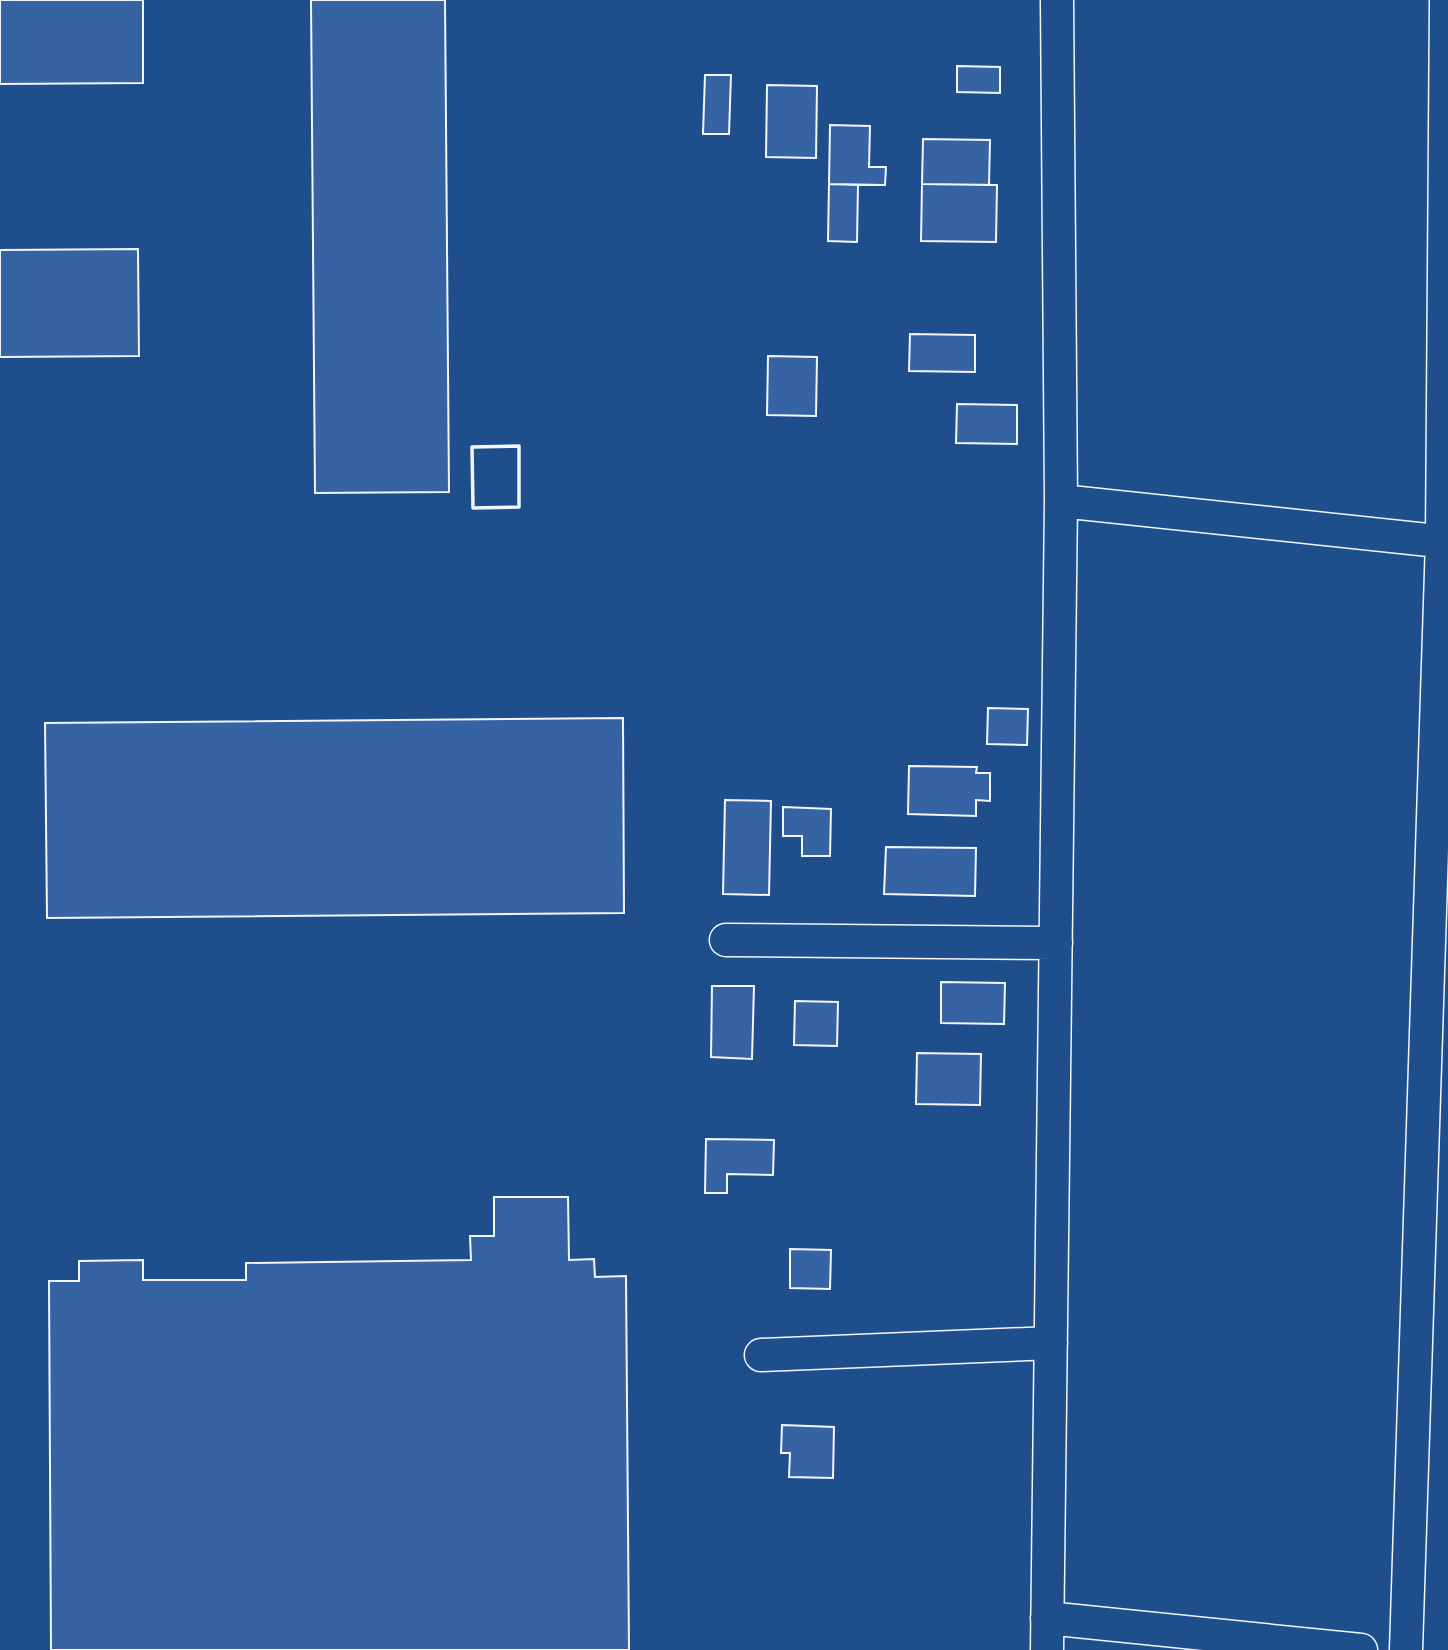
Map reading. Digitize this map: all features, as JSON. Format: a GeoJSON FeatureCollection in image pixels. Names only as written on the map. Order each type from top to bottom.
{"type":"FeatureCollection","features":[{"type":"Feature","properties":{"kind":"street"},"geometry":{"type":"LineString","coordinates":[[1047,1650],[1061,501],[1057,0]]}},
{"type":"Feature","properties":{"kind":"street"},"geometry":{"type":"LineString","coordinates":[[1406,1650],[1445,542],[1446,0]]}},
{"type":"Feature","properties":{"kind":"street"},"geometry":{"type":"LineString","coordinates":[[1061,501],[1445,542]]}},
{"type":"Feature","properties":{"kind":"street"},"geometry":{"type":"LineString","coordinates":[[726,940],[1056,943]]}},
{"type":"Feature","properties":{"kind":"street"},"geometry":{"type":"LineString","coordinates":[[761,1355],[1051,1343]]}},
{"type":"Feature","properties":{"kind":"street"},"geometry":{"type":"LineString","coordinates":[[1047,1618],[1361,1650]]}},
{"type":"Feature","properties":{"kind":"building"},"geometry":{"type":"Polygon","coordinates":[[[0,0],[143,0],[143,83],[0,84],[0,0]]]}},
{"type":"Feature","properties":{"kind":"building"},"geometry":{"type":"Polygon","coordinates":[[[311,0],[445,0],[449,492],[315,493],[311,0]]]}},
{"type":"Feature","properties":{"kind":"building"},"geometry":{"type":"Polygon","coordinates":[[[957,66],[1000,67],[1000,93],[957,92],[957,66]]]}},
{"type":"Feature","properties":{"kind":"building"},"geometry":{"type":"Polygon","coordinates":[[[705,75],[731,75],[729,134],[703,134],[705,75]]]}},
{"type":"Feature","properties":{"kind":"building"},"geometry":{"type":"Polygon","coordinates":[[[767,85],[817,86],[816,158],[766,157],[767,85]]]}},
{"type":"Feature","properties":{"kind":"building"},"geometry":{"type":"Polygon","coordinates":[[[830,125],[870,126],[869,167],[886,167],[885,185],[829,184],[830,125]]]}},
{"type":"Feature","properties":{"kind":"building"},"geometry":{"type":"Polygon","coordinates":[[[923,139],[990,140],[989,185],[922,184],[923,139]]]}},
{"type":"Feature","properties":{"kind":"building"},"geometry":{"type":"Polygon","coordinates":[[[829,184],[858,185],[857,242],[828,241],[829,184]]]}},
{"type":"Feature","properties":{"kind":"building"},"geometry":{"type":"Polygon","coordinates":[[[922,184],[997,185],[996,242],[921,241],[922,184]]]}},
{"type":"Feature","properties":{"kind":"building"},"geometry":{"type":"Polygon","coordinates":[[[138,249],[139,356],[0,357],[0,250],[138,249]]]}},
{"type":"Feature","properties":{"kind":"building"},"geometry":{"type":"Polygon","coordinates":[[[910,334],[975,335],[975,372],[909,371],[910,334]]]}},
{"type":"Feature","properties":{"kind":"building"},"geometry":{"type":"Polygon","coordinates":[[[768,356],[817,357],[816,416],[767,415],[768,356]]]}},
{"type":"Feature","properties":{"kind":"building"},"geometry":{"type":"Polygon","coordinates":[[[957,404],[1017,405],[1017,444],[956,443],[957,404]]]}},
{"type":"Feature","properties":{"kind":"building"},"geometry":{"type":"Polygon","coordinates":[[[988,708],[1028,709],[1027,745],[987,744],[988,708]]]}},
{"type":"Feature","properties":{"kind":"building"},"geometry":{"type":"Polygon","coordinates":[[[623,718],[624,913],[47,918],[45,723],[623,718]]]}},
{"type":"Feature","properties":{"kind":"building"},"geometry":{"type":"Polygon","coordinates":[[[909,766],[977,767],[976,773],[990,773],[990,801],[976,800],[976,816],[908,814],[909,766]]]}},
{"type":"Feature","properties":{"kind":"building"},"geometry":{"type":"Polygon","coordinates":[[[725,800],[771,801],[769,895],[723,894],[725,800]]]}},
{"type":"Feature","properties":{"kind":"building"},"geometry":{"type":"Polygon","coordinates":[[[783,807],[831,809],[830,856],[802,856],[802,836],[783,836],[783,807]]]}},
{"type":"Feature","properties":{"kind":"building"},"geometry":{"type":"Polygon","coordinates":[[[886,847],[976,848],[975,896],[884,894],[886,847]]]}},
{"type":"Feature","properties":{"kind":"building"},"geometry":{"type":"Polygon","coordinates":[[[941,982],[1005,983],[1004,1024],[941,1023],[941,982]]]}},
{"type":"Feature","properties":{"kind":"building"},"geometry":{"type":"Polygon","coordinates":[[[712,986],[754,986],[752,1059],[711,1057],[712,986]]]}},
{"type":"Feature","properties":{"kind":"building"},"geometry":{"type":"Polygon","coordinates":[[[795,1001],[838,1002],[837,1046],[794,1045],[795,1001]]]}},
{"type":"Feature","properties":{"kind":"building"},"geometry":{"type":"Polygon","coordinates":[[[917,1053],[981,1054],[980,1105],[916,1104],[917,1053]]]}},
{"type":"Feature","properties":{"kind":"building"},"geometry":{"type":"Polygon","coordinates":[[[706,1139],[774,1140],[773,1175],[727,1174],[727,1193],[705,1193],[706,1139]]]}},
{"type":"Feature","properties":{"kind":"building"},"geometry":{"type":"Polygon","coordinates":[[[494,1197],[568,1197],[569,1260],[594,1259],[595,1277],[626,1276],[629,1650],[51,1650],[49,1281],[79,1281],[79,1261],[143,1260],[143,1280],[246,1280],[246,1263],[471,1260],[470,1236],[494,1236],[494,1197]]]}},
{"type":"Feature","properties":{"kind":"building"},"geometry":{"type":"Polygon","coordinates":[[[790,1249],[831,1250],[830,1289],[790,1288],[790,1249]]]}},
{"type":"Feature","properties":{"kind":"building"},"geometry":{"type":"Polygon","coordinates":[[[782,1425],[834,1427],[833,1478],[789,1477],[790,1453],[781,1453],[782,1425]]]}},
{"type":"Feature","properties":{"kind":"wall"},"geometry":{"type":"LineString","coordinates":[[519,446],[519,507],[473,508],[472,447],[519,446]]}}]}
